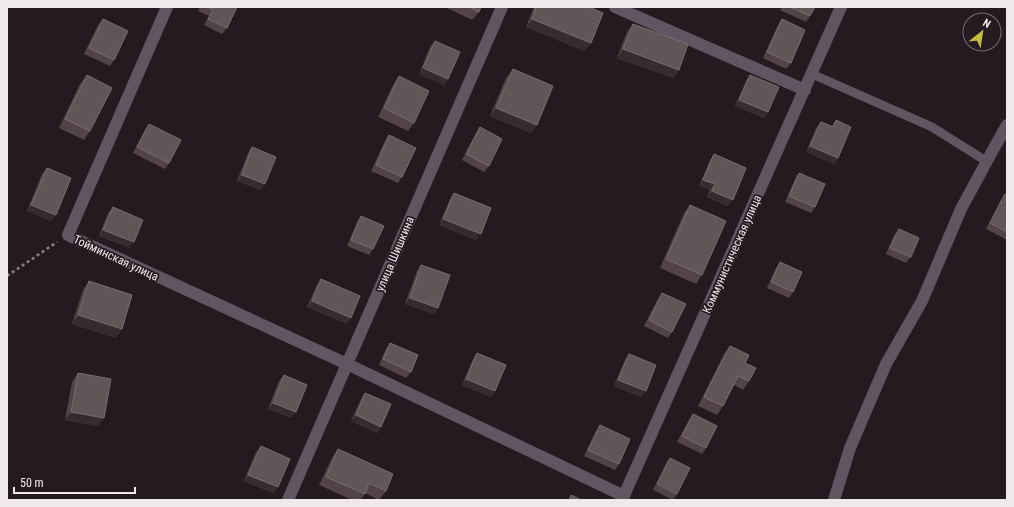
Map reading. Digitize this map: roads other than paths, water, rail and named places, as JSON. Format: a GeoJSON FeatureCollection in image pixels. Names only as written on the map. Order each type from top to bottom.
{"type":"FeatureCollection","features":[{"type":"Feature","properties":{"kind":"street","name":"Тойминская улица"},"geometry":{"type":"LineString","coordinates":[[167,7],[68,235],[347,364],[623,498]]}},
{"type":"Feature","properties":{"kind":"street","name":"улица Шишкина"},"geometry":{"type":"LineString","coordinates":[[288,500],[502,7]]}},
{"type":"Feature","properties":{"kind":"street"},"geometry":{"type":"LineString","coordinates":[[615,7],[805,90]]}},
{"type":"Feature","properties":{"kind":"street","name":"Коммунистическая улица"},"geometry":{"type":"LineString","coordinates":[[623,498],[841,7]]}},
{"type":"Feature","properties":{"kind":"street"},"geometry":{"type":"LineString","coordinates":[[834,500],[850,448],[886,364],[922,301],[962,208],[986,161],[1007,125]]}},
{"type":"Feature","properties":{"kind":"lane"},"geometry":{"type":"LineString","coordinates":[[812,74],[932,127],[986,161]]}}]}
